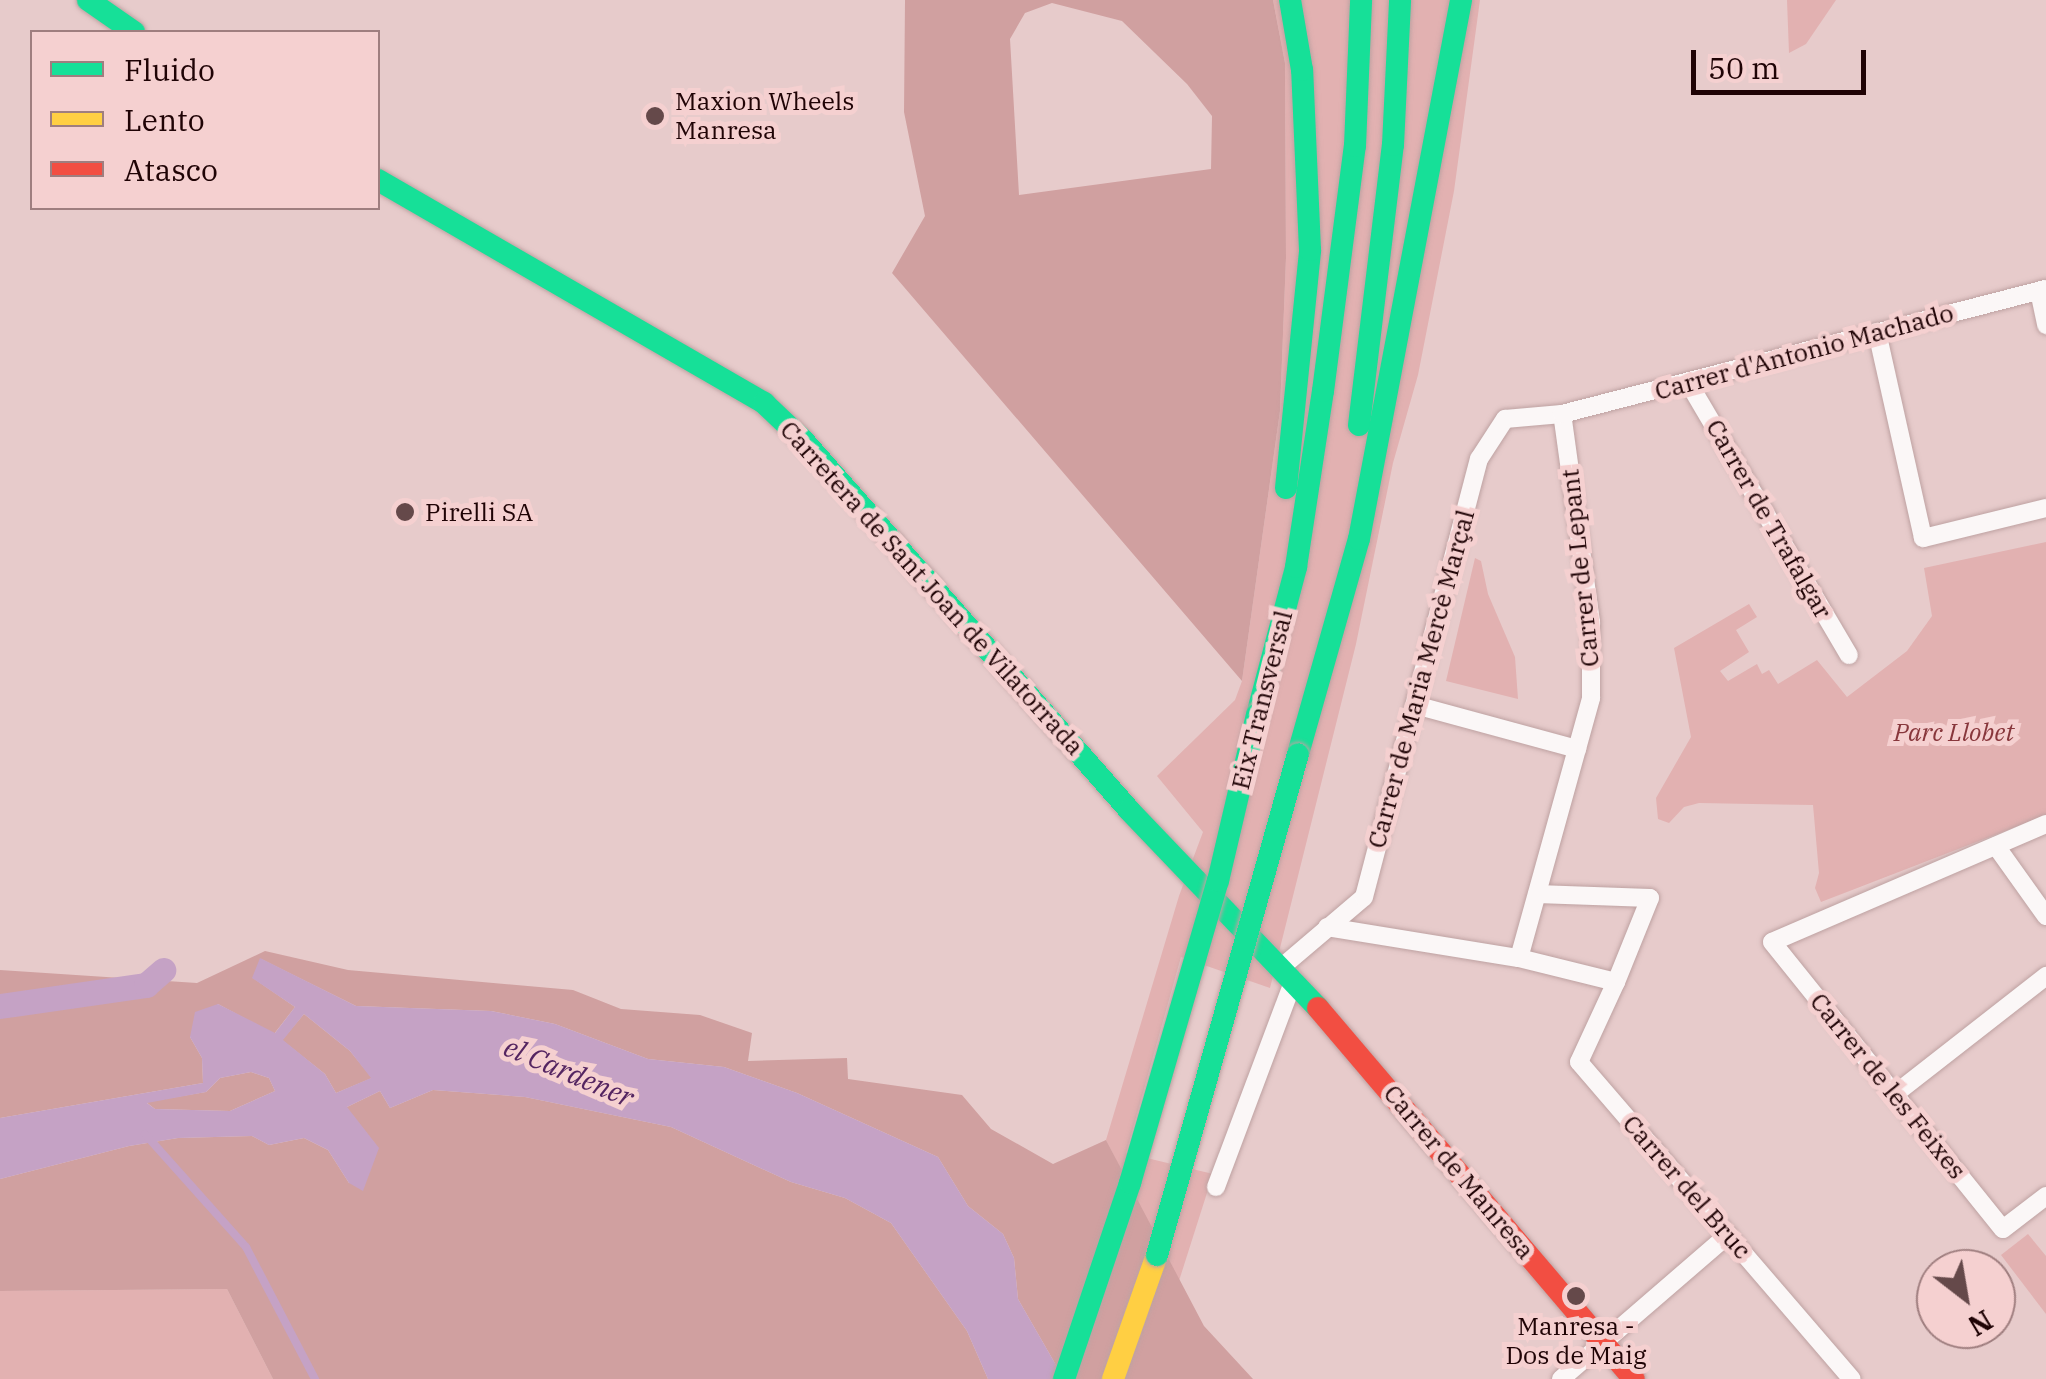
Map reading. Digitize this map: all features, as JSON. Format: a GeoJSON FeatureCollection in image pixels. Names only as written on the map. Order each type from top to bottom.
{"type":"FeatureCollection","features":[{"type":"Feature","properties":{"kind":"main road"},"geometry":{"type":"LineString","coordinates":[[88,0],[131,30]]}},
{"type":"Feature","properties":{"kind":"main road"},"geometry":{"type":"LineString","coordinates":[[1256,715],[1294,431],[1310,250],[1302,70],[1290,0]]}},
{"type":"Feature","properties":{"kind":"main road","name":"Eix Transversal"},"geometry":{"type":"LineString","coordinates":[[1064,1379],[1130,1183],[1212,900],[1296,567],[1355,146],[1361,0]]}},
{"type":"Feature","properties":{"kind":"main road","name":"Eix Transversal"},"geometry":{"type":"LineString","coordinates":[[1113,1379],[1158,1255],[1298,754],[1370,350],[1393,145],[1400,0]]}},
{"type":"Feature","properties":{"kind":"main road"},"geometry":{"type":"LineString","coordinates":[[1298,754],[1359,539],[1460,0]]}},
{"type":"Feature","properties":{"kind":"main road","name":"Carretera de Sant Joan de Vilatorrada"},"geometry":{"type":"LineString","coordinates":[[380,181],[764,403],[803,440],[1130,810],[1289,973]]}},
{"type":"Feature","properties":{"kind":"main road","name":"Carrer de Manresa"},"geometry":{"type":"LineString","coordinates":[[1289,973],[1634,1379]]}},
{"type":"Feature","properties":{"kind":"main road"},"geometry":{"type":"LineString","coordinates":[[1130,1379],[1158,1255]]}},
{"type":"Feature","properties":{"kind":"street"},"geometry":{"type":"LineString","coordinates":[[2042,290],[2046,325]]}},
{"type":"Feature","properties":{"kind":"street","name":"Carrer d'Antonio Machado"},"geometry":{"type":"LineString","coordinates":[[1562,414],[2042,290]]}},
{"type":"Feature","properties":{"kind":"street"},"geometry":{"type":"LineString","coordinates":[[1876,332],[1922,538],[2046,508]]}},
{"type":"Feature","properties":{"kind":"street","name":"Carrer de Trafalgar"},"geometry":{"type":"LineString","coordinates":[[1688,382],[1849,656]]}},
{"type":"Feature","properties":{"kind":"street","name":"Carrer de Maria Mercè Marçal"},"geometry":{"type":"LineString","coordinates":[[1289,973],[1327,928],[1364,897],[1479,459],[1505,419],[1562,414]]}},
{"type":"Feature","properties":{"kind":"street","name":"Carrer de Lepant"},"geometry":{"type":"LineString","coordinates":[[1518,958],[1592,698],[1594,660],[1562,414]]}},
{"type":"Feature","properties":{"kind":"street"},"geometry":{"type":"LineString","coordinates":[[1416,705],[1577,749]]}},
{"type":"Feature","properties":{"kind":"street"},"geometry":{"type":"LineString","coordinates":[[2046,824],[1996,846],[2046,916]]}},
{"type":"Feature","properties":{"kind":"street","name":"Carrer de les Feixes"},"geometry":{"type":"LineString","coordinates":[[1996,846],[1772,942],[2002,1229],[2046,1196]]}},
{"type":"Feature","properties":{"kind":"street"},"geometry":{"type":"LineString","coordinates":[[1327,928],[1518,958],[1616,982],[1650,898],[1536,896]]}},
{"type":"Feature","properties":{"kind":"street"},"geometry":{"type":"LineString","coordinates":[[1216,1188],[1289,973]]}},
{"type":"Feature","properties":{"kind":"street"},"geometry":{"type":"LineString","coordinates":[[1896,1094],[2046,976]]}},
{"type":"Feature","properties":{"kind":"street","name":"Carrer del Bruc"},"geometry":{"type":"LineString","coordinates":[[1616,982],[1579,1062],[1852,1379]]}},
{"type":"Feature","properties":{"kind":"street"},"geometry":{"type":"LineString","coordinates":[[1561,1379],[1728,1235]]}},
{"type":"Feature","properties":{"kind":"green space"},"geometry":{"type":"Polygon","coordinates":[[[1273,0],[1480,0],[1454,191],[1418,375],[1393,463],[1356,644],[1270,988],[1181,957],[1126,1153],[1213,1174],[1178,1284],[1106,1140],[1179,896],[1203,832],[1157,776],[1235,700],[1242,681],[1280,411],[1286,258],[1285,63],[1273,0]]]}},
{"type":"Feature","properties":{"kind":"green space"},"geometry":{"type":"Polygon","coordinates":[[[1787,0],[1836,0],[1806,44],[1789,53],[1787,0]]]}},
{"type":"Feature","properties":{"kind":"green space","name":"Parc Llobet"},"geometry":{"type":"Polygon","coordinates":[[[2046,542],[2046,815],[1821,902],[1815,888],[1819,873],[1813,805],[1699,803],[1684,807],[1669,823],[1658,819],[1656,798],[1691,737],[1674,648],[1749,604],[1757,617],[1736,630],[1749,652],[1720,671],[1728,681],[1757,664],[1762,674],[1769,670],[1778,684],[1817,660],[1847,697],[1907,651],[1932,616],[1924,568],[2046,542]]]}},
{"type":"Feature","properties":{"kind":"green space"},"geometry":{"type":"Polygon","coordinates":[[[1475,558],[1481,561],[1488,594],[1515,657],[1518,699],[1446,681],[1475,558]]]}},
{"type":"Feature","properties":{"kind":"green space"},"geometry":{"type":"Polygon","coordinates":[[[2028,1234],[2046,1256],[2046,1314],[2016,1275],[2016,1249],[2009,1249],[2028,1234]]]}},
{"type":"Feature","properties":{"kind":"green space"},"geometry":{"type":"Polygon","coordinates":[[[227,1289],[273,1379],[0,1379],[0,1291],[227,1289]]]}},
{"type":"Feature","properties":{"kind":"shaded area"},"geometry":{"type":"Polygon","coordinates":[[[905,0],[1273,0],[1285,63],[1286,258],[1280,411],[1242,681],[892,273],[925,216],[904,112],[905,0]],[[1052,3],[1025,13],[1010,39],[1019,195],[1211,169],[1212,116],[1187,84],[1122,21],[1052,3]]]}},
{"type":"Feature","properties":{"kind":"shaded area"},"geometry":{"type":"Polygon","coordinates":[[[265,951],[348,970],[573,990],[621,1009],[700,1015],[752,1033],[748,1061],[847,1058],[848,1079],[962,1095],[991,1129],[1053,1164],[1106,1140],[1204,1326],[1253,1379],[1064,1379],[1018,1299],[1014,1258],[1003,1234],[968,1206],[938,1157],[797,1093],[724,1067],[648,1059],[555,1024],[491,1011],[356,1006],[261,959],[253,978],[295,1007],[274,1034],[218,1004],[190,1037],[202,1058],[203,1083],[0,1118],[0,970],[197,983],[265,951]]]}},
{"type":"Feature","properties":{"kind":"shaded area"},"geometry":{"type":"Polygon","coordinates":[[[304,1014],[350,1051],[372,1078],[336,1093],[325,1074],[282,1040],[304,1014]]]}},
{"type":"Feature","properties":{"kind":"shaded area"},"geometry":{"type":"Polygon","coordinates":[[[251,1072],[269,1078],[275,1091],[230,1111],[155,1109],[146,1102],[206,1092],[220,1078],[251,1072]]]}},
{"type":"Feature","properties":{"kind":"shaded area"},"geometry":{"type":"Polygon","coordinates":[[[433,1090],[525,1097],[671,1127],[791,1182],[845,1198],[891,1223],[967,1331],[988,1379],[273,1379],[227,1289],[0,1291],[0,1179],[129,1146],[178,1138],[252,1136],[269,1145],[304,1138],[328,1150],[349,1183],[347,1107],[380,1091],[390,1108],[433,1090]]]}},
{"type":"Feature","properties":{"kind":"water","name":"el Cardener"},"geometry":{"type":"Polygon","coordinates":[[[260,958],[356,1006],[491,1011],[555,1024],[648,1059],[724,1067],[797,1093],[938,1157],[968,1206],[1003,1234],[1014,1258],[1018,1299],[1064,1379],[988,1379],[967,1331],[891,1223],[845,1198],[791,1182],[671,1127],[525,1097],[433,1090],[390,1108],[380,1091],[347,1107],[379,1148],[363,1191],[349,1183],[328,1150],[304,1138],[269,1145],[252,1136],[178,1138],[129,1146],[0,1179],[0,1118],[203,1083],[202,1058],[190,1037],[195,1012],[218,1004],[275,1033],[295,1007],[252,978],[260,958]],[[304,1014],[283,1040],[325,1074],[336,1093],[371,1078],[350,1051],[304,1014]],[[251,1072],[220,1078],[206,1092],[147,1103],[155,1109],[230,1111],[275,1091],[269,1078],[251,1072]]]}},
{"type":"Feature","properties":{"kind":"waterway"},"geometry":{"type":"LineString","coordinates":[[0,1006],[146,985],[163,970]]}},
{"type":"Feature","properties":{"kind":"waterway"},"geometry":{"type":"LineString","coordinates":[[145,1134],[246,1247],[315,1379]]}},
{"type":"Feature","properties":{"kind":"traffic: fast"},"geometry":{"type":"LineString","coordinates":[[88,0],[131,30]]}},
{"type":"Feature","properties":{"kind":"traffic: fast"},"geometry":{"type":"LineString","coordinates":[[1286,488],[1310,250],[1302,70],[1290,0]]}},
{"type":"Feature","properties":{"kind":"traffic: fast"},"geometry":{"type":"LineString","coordinates":[[1257,715],[1296,567],[1323,391],[1355,146],[1361,0]]}},
{"type":"Feature","properties":{"kind":"traffic: fast"},"geometry":{"type":"LineString","coordinates":[[1359,425],[1393,145],[1400,0]]}},
{"type":"Feature","properties":{"kind":"traffic: fast"},"geometry":{"type":"LineString","coordinates":[[1298,754],[1359,539],[1461,0]]}},
{"type":"Feature","properties":{"kind":"traffic: fast"},"geometry":{"type":"LineString","coordinates":[[380,181],[764,403],[803,440],[1129,810],[1318,1008]]}},
{"type":"Feature","properties":{"kind":"traffic: fast"},"geometry":{"type":"LineString","coordinates":[[1064,1379],[1130,1183],[1218,881],[1257,715]]}},
{"type":"Feature","properties":{"kind":"traffic: fast"},"geometry":{"type":"LineString","coordinates":[[1157,1255],[1298,754]]}},
{"type":"Feature","properties":{"kind":"traffic: slow"},"geometry":{"type":"LineString","coordinates":[[1113,1379],[1157,1255]]}},
{"type":"Feature","properties":{"kind":"traffic: jam"},"geometry":{"type":"LineString","coordinates":[[1318,1008],[1634,1379]]}},
{"type":"Feature","properties":{"kind":"place","name":"Maxion Wheels Manresa"},"geometry":{"type":"Point","coordinates":[655,116]}},
{"type":"Feature","properties":{"kind":"place","name":"Pirelli SA"},"geometry":{"type":"Point","coordinates":[405,512]}},
{"type":"Feature","properties":{"kind":"place","name":"Manresa - Dos de Maig"},"geometry":{"type":"Point","coordinates":[1576,1296]}}]}
